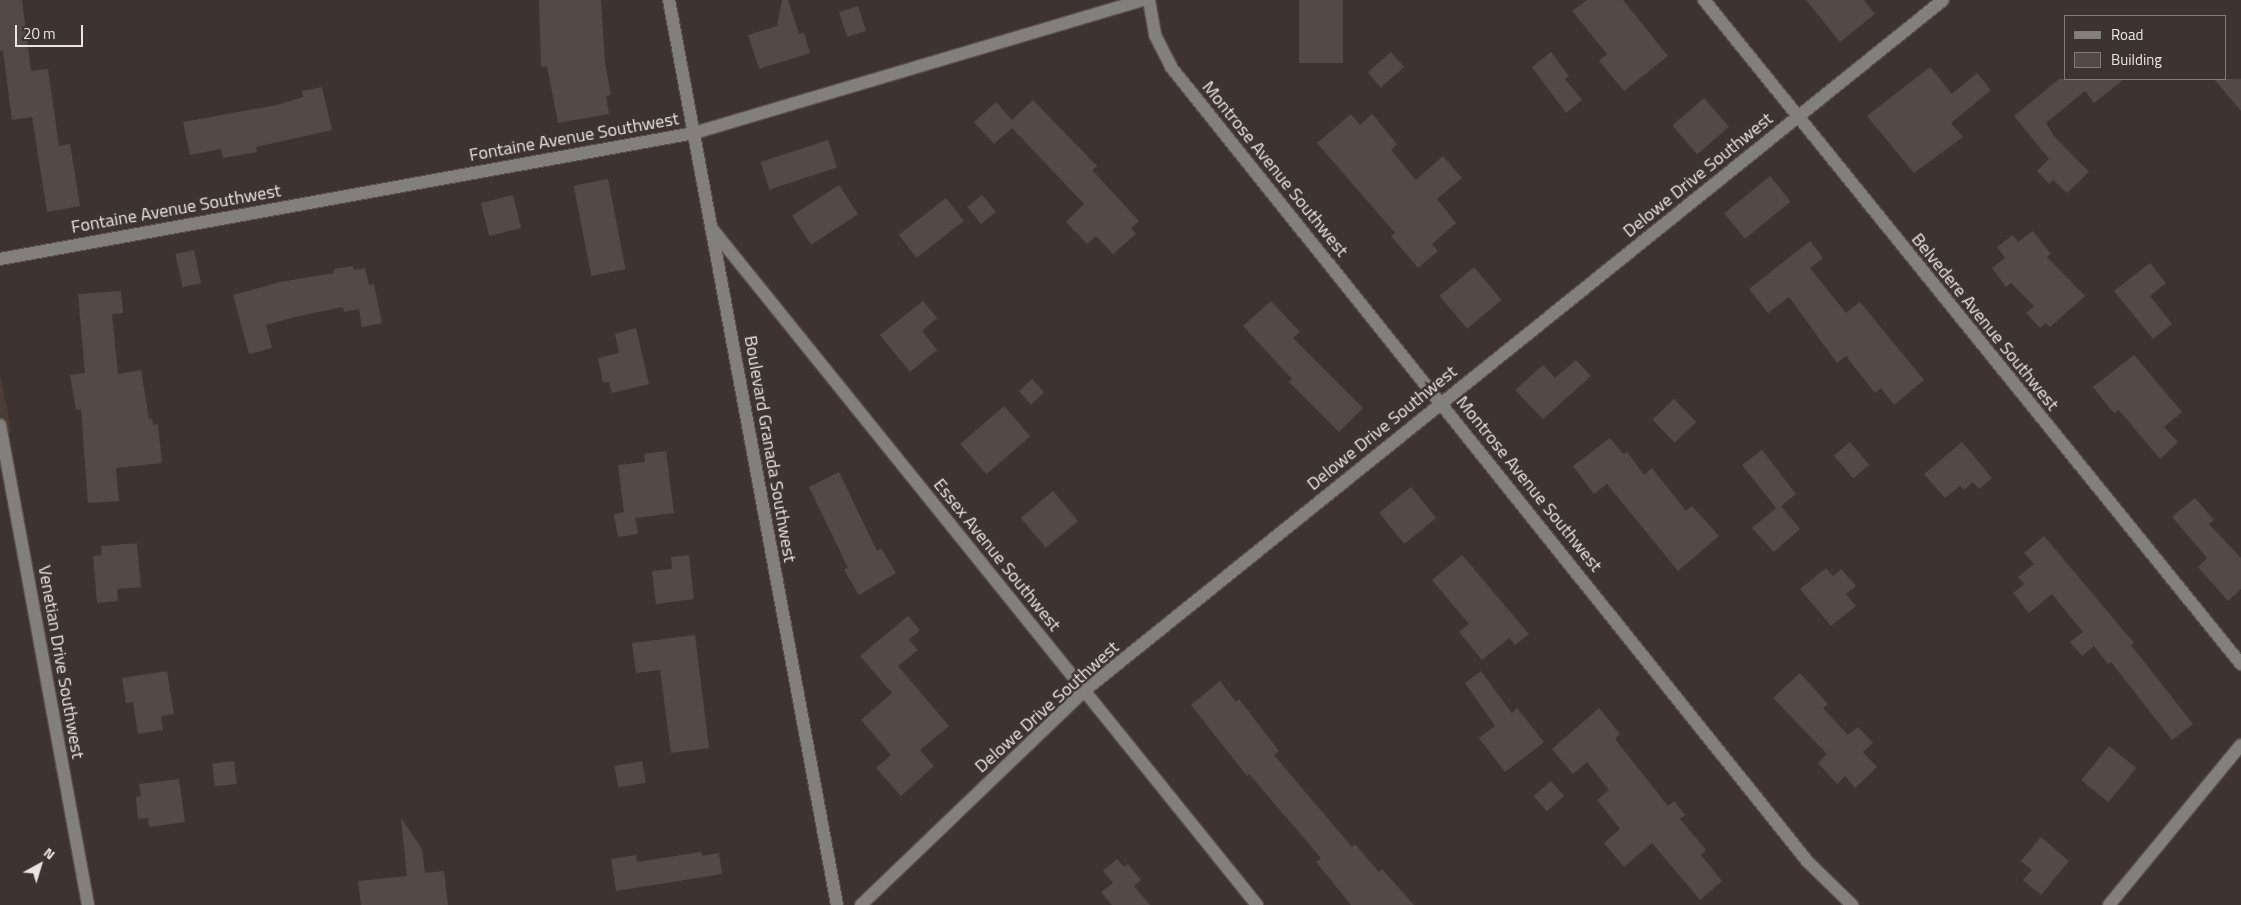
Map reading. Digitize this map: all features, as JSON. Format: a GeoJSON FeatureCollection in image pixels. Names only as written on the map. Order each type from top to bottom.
{"type":"FeatureCollection","features":[{"type":"Feature","properties":{"kind":"street","name":"Boulevard Granada Southwest"},"geometry":{"type":"LineString","coordinates":[[669,0],[836,905]]}},
{"type":"Feature","properties":{"kind":"street","name":"Fontaine Avenue Southwest"},"geometry":{"type":"LineString","coordinates":[[0,259],[694,133],[1144,0]]}},
{"type":"Feature","properties":{"kind":"street","name":"Montrose Avenue Southwest"},"geometry":{"type":"LineString","coordinates":[[1149,0],[1155,35],[1171,67],[1808,862],[1852,905]]}},
{"type":"Feature","properties":{"kind":"street","name":"Belvedere Avenue Southwest"},"geometry":{"type":"LineString","coordinates":[[1704,0],[2241,664]]}},
{"type":"Feature","properties":{"kind":"street","name":"Delowe Drive Southwest"},"geometry":{"type":"LineString","coordinates":[[861,905],[1084,691],[1943,0]]}},
{"type":"Feature","properties":{"kind":"street","name":"Essex Avenue Southwest"},"geometry":{"type":"LineString","coordinates":[[711,228],[1257,905]]}},
{"type":"Feature","properties":{"kind":"street","name":"Venetian Drive Southwest"},"geometry":{"type":"LineString","coordinates":[[0,425],[88,905]]}},
{"type":"Feature","properties":{"kind":"street"},"geometry":{"type":"LineString","coordinates":[[2109,905],[2241,745]]}},
{"type":"Feature","properties":{"kind":"shaded area"},"geometry":{"type":"Polygon","coordinates":[[[0,373],[11,430],[0,435],[0,373]]]}},
{"type":"Feature","properties":{"kind":"building"},"geometry":{"type":"Polygon","coordinates":[[[0,0],[22,0],[31,71],[48,69],[59,146],[70,144],[80,206],[47,212],[32,117],[12,120],[3,51],[0,51],[0,0]]]}},
{"type":"Feature","properties":{"kind":"building"},"geometry":{"type":"Polygon","coordinates":[[[539,0],[601,0],[605,63],[611,95],[606,96],[609,114],[558,123],[547,66],[541,67],[539,0]]]}},
{"type":"Feature","properties":{"kind":"building"},"geometry":{"type":"Polygon","coordinates":[[[782,0],[788,0],[799,34],[804,33],[810,53],[759,69],[748,35],[777,26],[782,0]]]}},
{"type":"Feature","properties":{"kind":"building"},"geometry":{"type":"Polygon","coordinates":[[[1299,0],[1343,0],[1343,63],[1299,63],[1299,0]]]}},
{"type":"Feature","properties":{"kind":"building"},"geometry":{"type":"Polygon","coordinates":[[[1587,0],[1623,0],[1668,56],[1624,91],[1599,61],[1607,54],[1572,11],[1587,0]]]}},
{"type":"Feature","properties":{"kind":"building"},"geometry":{"type":"Polygon","coordinates":[[[1806,0],[1864,0],[1875,14],[1840,42],[1806,0]]]}},
{"type":"Feature","properties":{"kind":"building"},"geometry":{"type":"Polygon","coordinates":[[[858,6],[866,31],[847,37],[839,12],[858,6]]]}},
{"type":"Feature","properties":{"kind":"building"},"geometry":{"type":"Polygon","coordinates":[[[1391,52],[1404,67],[1381,87],[1368,72],[1391,52]]]}},
{"type":"Feature","properties":{"kind":"building"},"geometry":{"type":"Polygon","coordinates":[[[1551,52],[1569,76],[1565,79],[1582,100],[1566,113],[1532,67],[1551,52]]]}},
{"type":"Feature","properties":{"kind":"building"},"geometry":{"type":"Polygon","coordinates":[[[1930,67],[1952,94],[1977,73],[1991,90],[1951,123],[1963,137],[1914,173],[1867,116],[1930,67]]]}},
{"type":"Feature","properties":{"kind":"building"},"geometry":{"type":"Polygon","coordinates":[[[2059,79],[2123,80],[2094,103],[2085,91],[2046,123],[2054,136],[2089,172],[2067,193],[2053,180],[2049,184],[2037,171],[2049,159],[2014,116],[2059,79]]]}},
{"type":"Feature","properties":{"kind":"building"},"geometry":{"type":"Polygon","coordinates":[[[2241,79],[2241,111],[2215,80],[2241,79]]]}},
{"type":"Feature","properties":{"kind":"building"},"geometry":{"type":"Polygon","coordinates":[[[322,87],[332,130],[256,147],[257,152],[223,158],[221,149],[190,155],[183,122],[277,105],[303,97],[302,91],[322,87]]]}},
{"type":"Feature","properties":{"kind":"building"},"geometry":{"type":"Polygon","coordinates":[[[1704,98],[1729,127],[1697,154],[1672,126],[1704,98]]]}},
{"type":"Feature","properties":{"kind":"building"},"geometry":{"type":"Polygon","coordinates":[[[1033,100],[1097,166],[1092,170],[1139,221],[1131,228],[1136,234],[1113,254],[1096,236],[1087,244],[1066,222],[1084,204],[1012,128],[994,144],[974,122],[996,102],[1012,120],[1033,100]]]}},
{"type":"Feature","properties":{"kind":"building"},"geometry":{"type":"Polygon","coordinates":[[[1351,114],[1360,125],[1372,114],[1397,144],[1391,150],[1416,180],[1443,156],[1462,178],[1437,199],[1456,223],[1432,244],[1438,251],[1418,268],[1391,236],[1395,233],[1317,143],[1351,114]]]}},
{"type":"Feature","properties":{"kind":"building"},"geometry":{"type":"Polygon","coordinates":[[[828,140],[837,168],[769,190],[760,162],[828,140]]]}},
{"type":"Feature","properties":{"kind":"building"},"geometry":{"type":"Polygon","coordinates":[[[1770,176],[1791,202],[1745,239],[1724,213],[1770,176]]]}},
{"type":"Feature","properties":{"kind":"building"},"geometry":{"type":"Polygon","coordinates":[[[608,179],[626,269],[591,276],[574,186],[608,179]]]}},
{"type":"Feature","properties":{"kind":"building"},"geometry":{"type":"Polygon","coordinates":[[[839,185],[858,214],[811,245],[792,215],[839,185]]]}},
{"type":"Feature","properties":{"kind":"building"},"geometry":{"type":"Polygon","coordinates":[[[513,195],[521,228],[489,236],[481,203],[513,195]]]}},
{"type":"Feature","properties":{"kind":"building"},"geometry":{"type":"Polygon","coordinates":[[[982,195],[996,212],[981,224],[967,207],[982,195]]]}},
{"type":"Feature","properties":{"kind":"building"},"geometry":{"type":"Polygon","coordinates":[[[946,198],[964,221],[917,258],[899,235],[946,198]]]}},
{"type":"Feature","properties":{"kind":"building"},"geometry":{"type":"Polygon","coordinates":[[[2033,231],[2051,254],[2047,257],[2085,296],[2050,327],[2046,323],[2040,328],[2026,313],[2034,306],[2011,283],[2006,287],[1992,268],[2005,258],[1997,247],[2013,235],[2018,242],[2033,231]]]}},
{"type":"Feature","properties":{"kind":"building"},"geometry":{"type":"Polygon","coordinates":[[[1810,241],[1823,258],[1810,268],[1846,313],[1860,302],[1924,380],[1894,405],[1881,388],[1875,393],[1846,356],[1837,363],[1789,297],[1768,313],[1749,289],[1810,241]]]}},
{"type":"Feature","properties":{"kind":"building"},"geometry":{"type":"Polygon","coordinates":[[[194,250],[201,283],[182,287],[175,254],[194,250]]]}},
{"type":"Feature","properties":{"kind":"building"},"geometry":{"type":"Polygon","coordinates":[[[2150,263],[2166,283],[2150,296],[2172,324],[2153,339],[2114,291],[2150,263]]]}},
{"type":"Feature","properties":{"kind":"building"},"geometry":{"type":"Polygon","coordinates":[[[353,266],[354,270],[365,268],[369,285],[374,284],[382,323],[362,327],[359,309],[344,312],[343,307],[295,317],[266,325],[272,348],[249,354],[233,295],[280,282],[334,273],[334,269],[353,266]]]}},
{"type":"Feature","properties":{"kind":"building"},"geometry":{"type":"Polygon","coordinates":[[[1474,267],[1502,300],[1467,329],[1440,296],[1474,267]]]}},
{"type":"Feature","properties":{"kind":"building"},"geometry":{"type":"Polygon","coordinates":[[[121,291],[123,313],[112,314],[118,374],[141,370],[149,419],[152,418],[153,425],[158,424],[162,463],[116,468],[119,501],[88,503],[81,409],[76,410],[70,375],[85,373],[78,294],[121,291]]]}},
{"type":"Feature","properties":{"kind":"building"},"geometry":{"type":"Polygon","coordinates":[[[923,301],[937,318],[922,331],[937,350],[910,372],[880,335],[923,301]]]}},
{"type":"Feature","properties":{"kind":"building"},"geometry":{"type":"Polygon","coordinates":[[[1271,301],[1300,332],[1293,338],[1363,408],[1339,432],[1289,382],[1292,379],[1243,326],[1271,301]]]}},
{"type":"Feature","properties":{"kind":"building"},"geometry":{"type":"Polygon","coordinates":[[[636,328],[649,384],[612,393],[609,382],[603,383],[598,358],[619,353],[615,334],[636,328]]]}},
{"type":"Feature","properties":{"kind":"building"},"geometry":{"type":"Polygon","coordinates":[[[2134,355],[2182,412],[2164,427],[2178,442],[2160,459],[2119,410],[2114,413],[2093,387],[2134,355]]]}},
{"type":"Feature","properties":{"kind":"building"},"geometry":{"type":"Polygon","coordinates":[[[1576,360],[1591,376],[1543,419],[1515,390],[1543,365],[1555,378],[1576,360]]]}},
{"type":"Feature","properties":{"kind":"building"},"geometry":{"type":"Polygon","coordinates":[[[1032,379],[1044,392],[1031,404],[1019,391],[1032,379]]]}},
{"type":"Feature","properties":{"kind":"building"},"geometry":{"type":"Polygon","coordinates":[[[1674,399],[1696,422],[1675,443],[1652,420],[1674,399]]]}},
{"type":"Feature","properties":{"kind":"building"},"geometry":{"type":"Polygon","coordinates":[[[1004,406],[1030,436],[986,474],[960,444],[1004,406]]]}},
{"type":"Feature","properties":{"kind":"building"},"geometry":{"type":"Polygon","coordinates":[[[1610,438],[1623,454],[1627,452],[1644,475],[1652,468],[1686,511],[1692,506],[1719,536],[1678,571],[1607,484],[1594,494],[1573,466],[1610,438]]]}},
{"type":"Feature","properties":{"kind":"building"},"geometry":{"type":"Polygon","coordinates":[[[1850,442],[1869,465],[1853,478],[1834,455],[1850,442]]]}},
{"type":"Feature","properties":{"kind":"building"},"geometry":{"type":"Polygon","coordinates":[[[1962,442],[1992,478],[1979,489],[1973,482],[1964,490],[1960,486],[1945,498],[1924,474],[1962,442]]]}},
{"type":"Feature","properties":{"kind":"building"},"geometry":{"type":"Polygon","coordinates":[[[1762,450],[1796,494],[1781,506],[1800,529],[1774,552],[1752,528],[1776,508],[1742,465],[1762,450]]]}},
{"type":"Feature","properties":{"kind":"building"},"geometry":{"type":"Polygon","coordinates":[[[666,451],[674,513],[635,518],[638,534],[618,537],[614,514],[624,512],[618,465],[645,462],[644,454],[666,451]]]}},
{"type":"Feature","properties":{"kind":"building"},"geometry":{"type":"Polygon","coordinates":[[[839,472],[877,551],[881,548],[896,573],[859,595],[844,570],[848,568],[809,487],[839,472]]]}},
{"type":"Feature","properties":{"kind":"building"},"geometry":{"type":"Polygon","coordinates":[[[1411,487],[1436,518],[1404,544],[1379,513],[1411,487]]]}},
{"type":"Feature","properties":{"kind":"building"},"geometry":{"type":"Polygon","coordinates":[[[1053,491],[1078,521],[1046,548],[1021,518],[1053,491]]]}},
{"type":"Feature","properties":{"kind":"building"},"geometry":{"type":"Polygon","coordinates":[[[2195,498],[2214,520],[2209,524],[2241,558],[2241,589],[2228,601],[2198,567],[2207,558],[2172,517],[2195,498]]]}},
{"type":"Feature","properties":{"kind":"building"},"geometry":{"type":"Polygon","coordinates":[[[2044,536],[2134,643],[2131,645],[2193,724],[2172,740],[2111,662],[2108,664],[2094,646],[2082,656],[2070,642],[2083,632],[2052,594],[2029,613],[2013,593],[2024,584],[2018,577],[2034,564],[2024,553],[2044,536]]]}},
{"type":"Feature","properties":{"kind":"building"},"geometry":{"type":"Polygon","coordinates":[[[137,543],[141,587],[117,589],[118,601],[97,603],[93,556],[102,555],[101,546],[137,543]]]}},
{"type":"Feature","properties":{"kind":"building"},"geometry":{"type":"Polygon","coordinates":[[[689,555],[694,599],[656,604],[652,571],[672,569],[671,557],[689,555]]]}},
{"type":"Feature","properties":{"kind":"building"},"geometry":{"type":"Polygon","coordinates":[[[1462,555],[1529,634],[1515,645],[1509,638],[1482,660],[1459,632],[1469,624],[1432,580],[1462,555]]]}},
{"type":"Feature","properties":{"kind":"building"},"geometry":{"type":"Polygon","coordinates":[[[1826,568],[1833,576],[1841,569],[1856,586],[1846,594],[1856,606],[1831,626],[1800,589],[1826,568]]]}},
{"type":"Feature","properties":{"kind":"building"},"geometry":{"type":"Polygon","coordinates":[[[908,616],[920,630],[909,640],[918,650],[898,666],[949,726],[920,750],[934,766],[901,796],[876,768],[891,755],[861,720],[892,693],[860,656],[908,616]]]}},
{"type":"Feature","properties":{"kind":"building"},"geometry":{"type":"Polygon","coordinates":[[[695,635],[709,748],[671,753],[660,670],[636,673],[632,643],[695,635]]]}},
{"type":"Feature","properties":{"kind":"building"},"geometry":{"type":"Polygon","coordinates":[[[167,671],[174,714],[161,716],[163,730],[138,734],[133,702],[126,703],[122,678],[167,671]]]}},
{"type":"Feature","properties":{"kind":"building"},"geometry":{"type":"Polygon","coordinates":[[[1481,671],[1512,713],[1517,708],[1544,742],[1505,772],[1479,738],[1495,726],[1465,683],[1481,671]]]}},
{"type":"Feature","properties":{"kind":"building"},"geometry":{"type":"Polygon","coordinates":[[[1800,673],[1828,704],[1823,708],[1848,735],[1858,727],[1873,743],[1863,752],[1877,767],[1855,788],[1845,776],[1837,784],[1818,763],[1827,754],[1773,698],[1800,673]]]}},
{"type":"Feature","properties":{"kind":"building"},"geometry":{"type":"Polygon","coordinates":[[[1220,681],[1236,702],[1239,699],[1279,751],[1274,755],[1352,847],[1355,844],[1379,872],[1382,869],[1414,905],[1351,905],[1316,862],[1321,858],[1249,774],[1247,776],[1191,705],[1220,681]]]}},
{"type":"Feature","properties":{"kind":"building"},"geometry":{"type":"Polygon","coordinates":[[[1599,708],[1620,734],[1615,739],[1668,806],[1674,801],[1685,815],[1680,819],[1706,850],[1701,855],[1722,881],[1700,900],[1652,843],[1624,867],[1604,843],[1620,829],[1597,800],[1609,790],[1587,762],[1573,774],[1552,749],[1599,708]]]}},
{"type":"Feature","properties":{"kind":"building"},"geometry":{"type":"Polygon","coordinates":[[[2109,746],[2136,768],[2109,802],[2081,780],[2109,746]]]}},
{"type":"Feature","properties":{"kind":"building"},"geometry":{"type":"Polygon","coordinates":[[[234,761],[237,784],[215,787],[212,764],[234,761]]]}},
{"type":"Feature","properties":{"kind":"building"},"geometry":{"type":"Polygon","coordinates":[[[642,761],[646,783],[618,788],[614,766],[642,761]]]}},
{"type":"Feature","properties":{"kind":"building"},"geometry":{"type":"Polygon","coordinates":[[[179,779],[185,822],[149,827],[148,818],[138,819],[136,797],[141,796],[139,784],[179,779]]]}},
{"type":"Feature","properties":{"kind":"building"},"geometry":{"type":"Polygon","coordinates":[[[1551,781],[1564,796],[1547,811],[1534,796],[1551,781]]]}},
{"type":"Feature","properties":{"kind":"building"},"geometry":{"type":"Polygon","coordinates":[[[401,818],[422,849],[425,873],[444,871],[448,905],[361,905],[358,881],[407,876],[401,818]]]}},
{"type":"Feature","properties":{"kind":"building"},"geometry":{"type":"Polygon","coordinates":[[[2041,837],[2069,861],[2041,895],[2023,880],[2032,870],[2021,861],[2041,837]]]}},
{"type":"Feature","properties":{"kind":"building"},"geometry":{"type":"Polygon","coordinates":[[[701,852],[702,856],[719,853],[722,874],[616,891],[611,859],[636,855],[637,862],[701,852]]]}},
{"type":"Feature","properties":{"kind":"building"},"geometry":{"type":"Polygon","coordinates":[[[1117,859],[1124,867],[1128,864],[1141,880],[1134,886],[1150,905],[1112,905],[1101,892],[1113,883],[1103,871],[1117,859]]]}}]}
